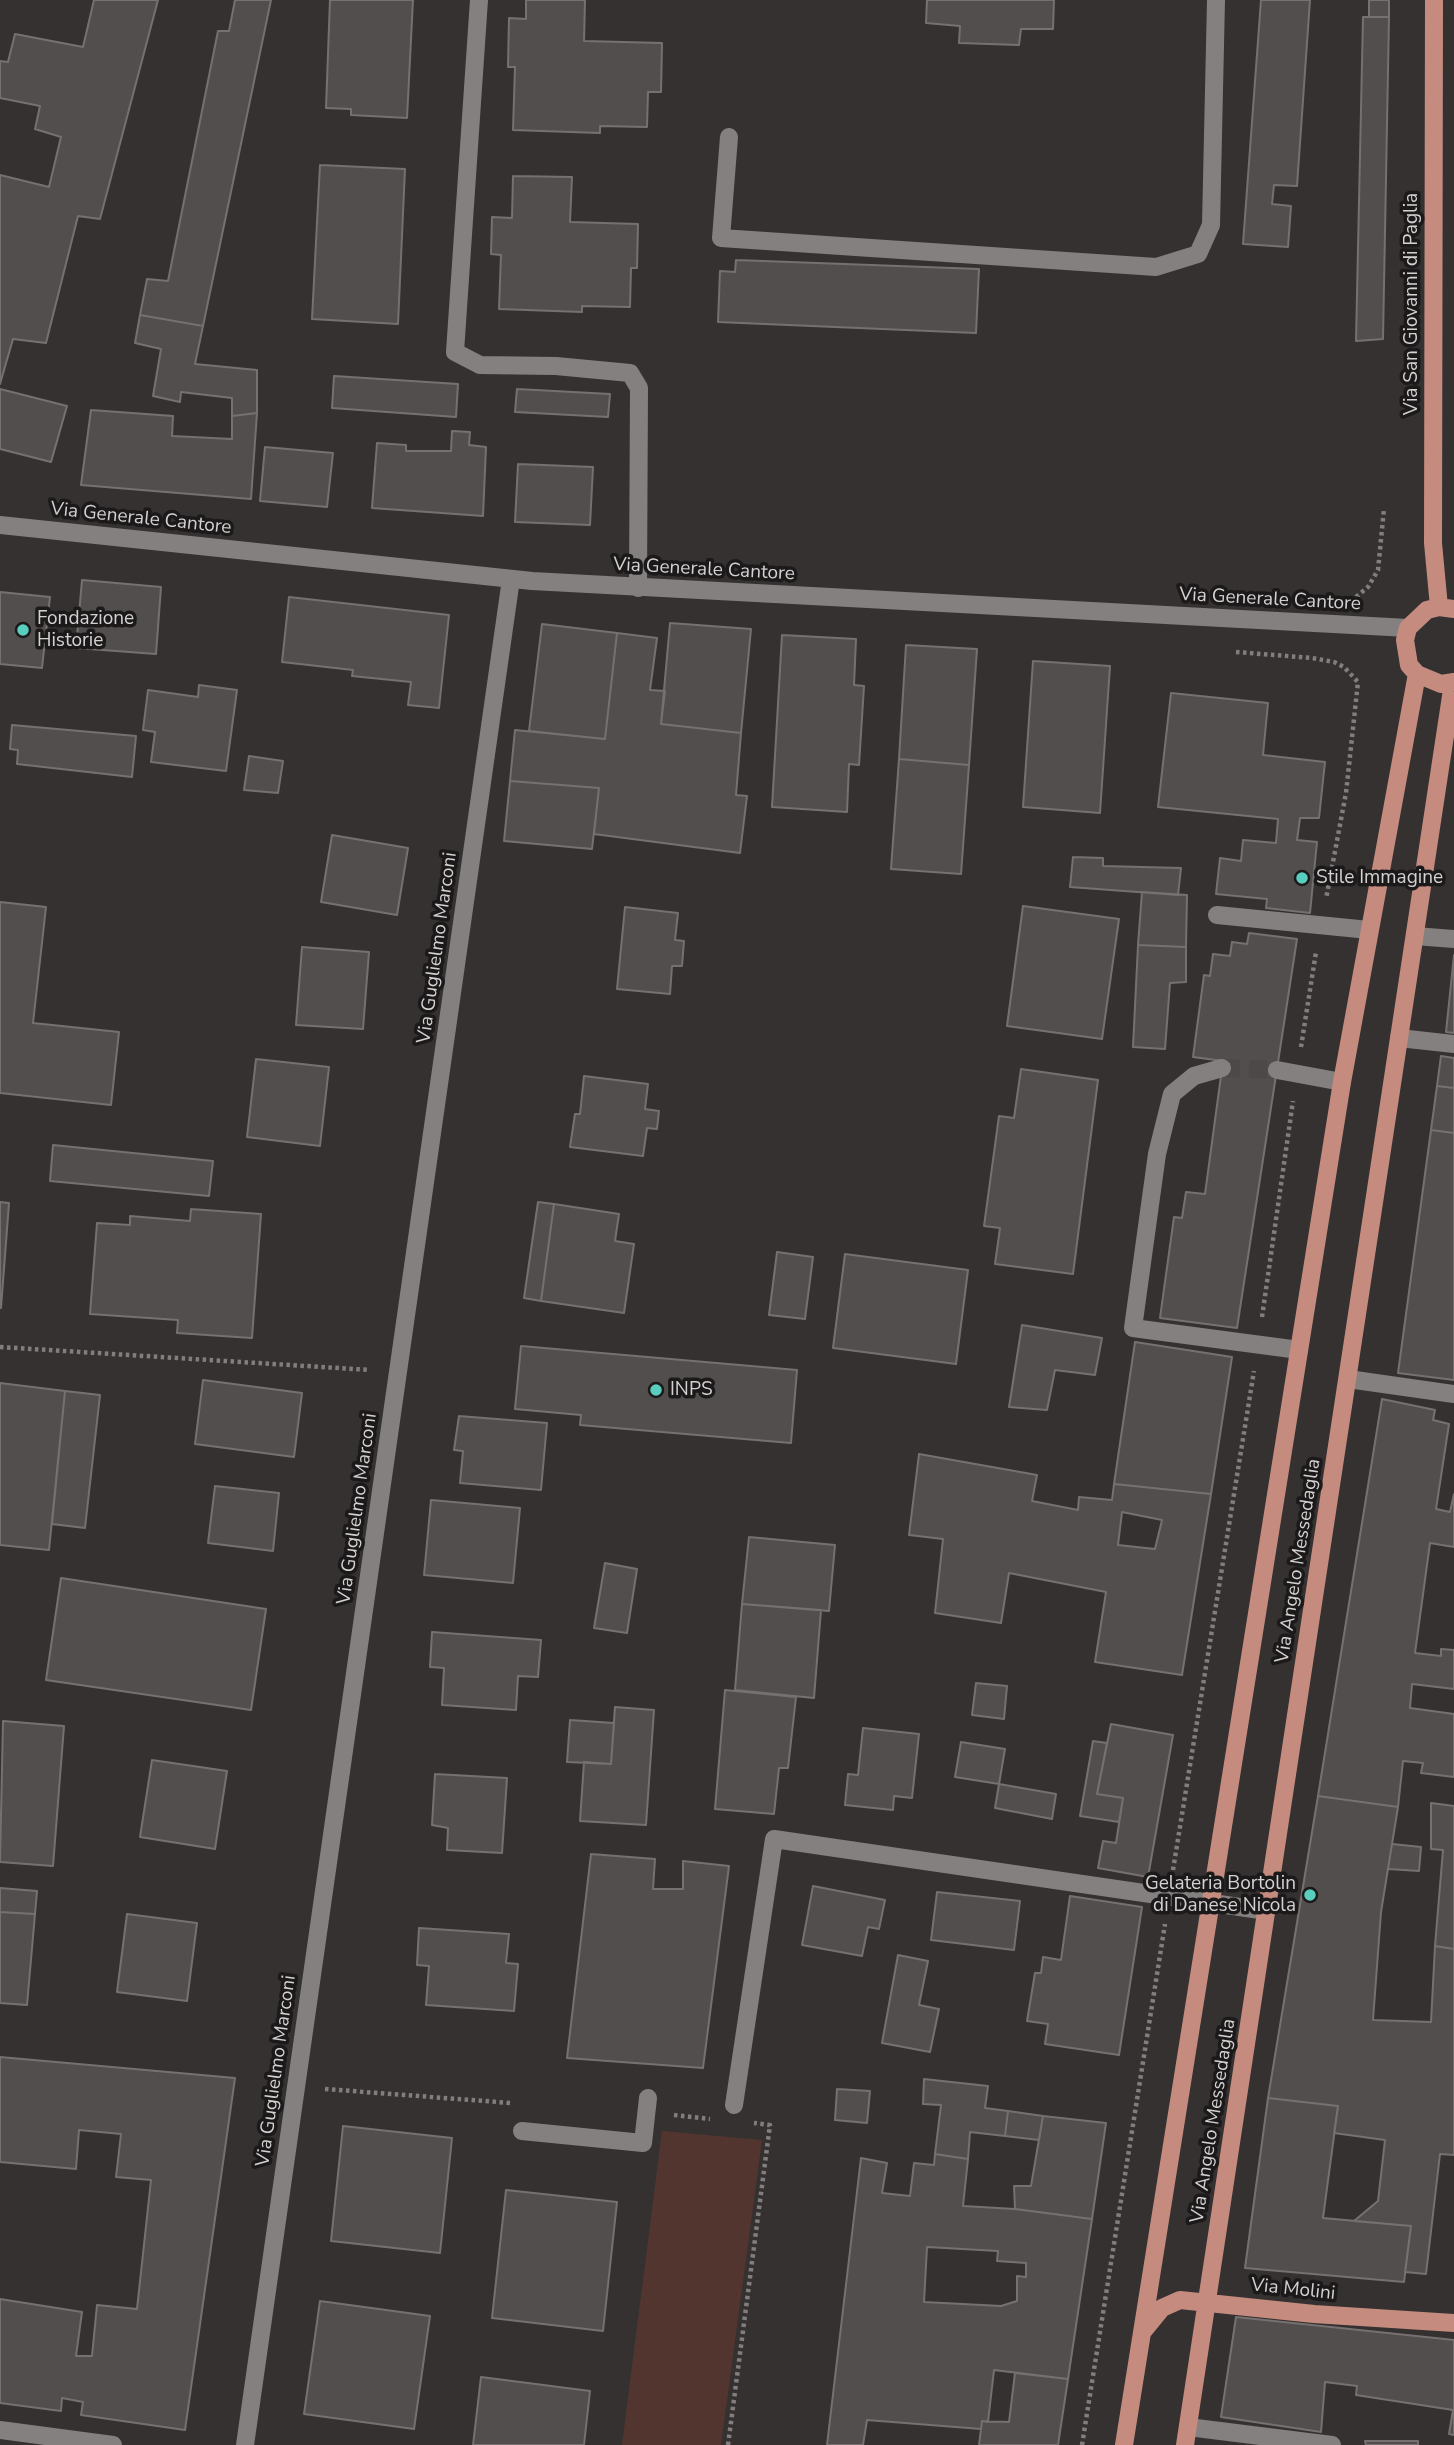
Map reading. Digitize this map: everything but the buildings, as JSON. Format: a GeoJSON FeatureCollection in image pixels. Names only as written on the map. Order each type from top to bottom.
{"type":"FeatureCollection","features":[{"type":"Feature","properties":{"kind":"main road","name":"Via San Giovanni di Paglia"},"geometry":{"type":"LineString","coordinates":[[1434,0],[1433,543],[1446,608]]}},
{"type":"Feature","properties":{"kind":"main road"},"geometry":{"type":"LineString","coordinates":[[1446,608],[1427,610],[1408,628],[1405,653],[1418,674],[1441,684],[1454,683]]}},
{"type":"Feature","properties":{"kind":"main road","name":"Via Angelo Messedaglia"},"geometry":{"type":"LineString","coordinates":[[1124,2445],[1342,1082],[1418,674]]}},
{"type":"Feature","properties":{"kind":"main road","name":"Via Angelo Messedaglia"},"geometry":{"type":"LineString","coordinates":[[1185,2445],[1454,683]]}},
{"type":"Feature","properties":{"kind":"main road","name":"Via Molini"},"geometry":{"type":"LineString","coordinates":[[1141,2333],[1162,2308],[1172,2302],[1207,2301],[1314,2314],[1454,2323]]}},
{"type":"Feature","properties":{"kind":"street"},"geometry":{"type":"LineString","coordinates":[[479,0],[455,352],[480,365],[556,366],[630,373],[639,388],[638,587]]}},
{"type":"Feature","properties":{"kind":"street"},"geometry":{"type":"LineString","coordinates":[[729,137],[721,238],[1156,267],[1198,254],[1211,225],[1216,0]]}},
{"type":"Feature","properties":{"kind":"street","name":"Via Generale Cantore"},"geometry":{"type":"LineString","coordinates":[[0,525],[511,579],[1408,628]]}},
{"type":"Feature","properties":{"kind":"street","name":"Via Guglielmo Marconi"},"geometry":{"type":"LineString","coordinates":[[245,2445],[511,579]]}},
{"type":"Feature","properties":{"kind":"street"},"geometry":{"type":"LineString","coordinates":[[1217,915],[1369,930]]}},
{"type":"Feature","properties":{"kind":"street"},"geometry":{"type":"LineString","coordinates":[[1415,936],[1454,939]]}},
{"type":"Feature","properties":{"kind":"street"},"geometry":{"type":"LineString","coordinates":[[1399,1038],[1454,1044]]}},
{"type":"Feature","properties":{"kind":"street"},"geometry":{"type":"LineString","coordinates":[[1222,1068],[1194,1076],[1172,1094],[1157,1154],[1133,1328],[1299,1350]]}},
{"type":"Feature","properties":{"kind":"street"},"geometry":{"type":"LineString","coordinates":[[1277,1070],[1342,1082]]}},
{"type":"Feature","properties":{"kind":"street"},"geometry":{"type":"LineString","coordinates":[[1348,1379],[1454,1394]]}},
{"type":"Feature","properties":{"kind":"street"},"geometry":{"type":"LineString","coordinates":[[734,2105],[774,1839],[1169,1894],[1267,1911]]}},
{"type":"Feature","properties":{"kind":"street"},"geometry":{"type":"LineString","coordinates":[[522,2131],[643,2143],[647,2105]]}},
{"type":"Feature","properties":{"kind":"street"},"geometry":{"type":"LineString","coordinates":[[1188,2427],[1332,2445]]}},
{"type":"Feature","properties":{"kind":"street"},"geometry":{"type":"LineString","coordinates":[[0,2430],[113,2445]]}},
{"type":"Feature","properties":{"kind":"path"},"geometry":{"type":"LineString","coordinates":[[1352,600],[1368,587],[1378,570],[1384,509]]}},
{"type":"Feature","properties":{"kind":"path"},"geometry":{"type":"LineString","coordinates":[[1082,2445],[1258,1345],[1297,1072],[1341,820],[1358,681],[1352,673],[1334,662],[1236,653]]}},
{"type":"Feature","properties":{"kind":"path"},"geometry":{"type":"LineString","coordinates":[[0,1348],[398,1373]]}},
{"type":"Feature","properties":{"kind":"path"},"geometry":{"type":"LineString","coordinates":[[296,2087],[523,2104]]}},
{"type":"Feature","properties":{"kind":"path"},"geometry":{"type":"LineString","coordinates":[[647,2105],[715,2119]]}},
{"type":"Feature","properties":{"kind":"path"},"geometry":{"type":"LineString","coordinates":[[728,2445],[770,2125],[742,2122]]}},
{"type":"Feature","properties":{"kind":"shaded area"},"geometry":{"type":"Polygon","coordinates":[[[662,2131],[762,2140],[721,2445],[622,2445],[662,2131]]]}},
{"type":"Feature","properties":{"kind":"tunnel"},"geometry":{"type":"LineString","coordinates":[[1222,1068],[1277,1070]]}},
{"type":"Feature","properties":{"kind":"place","name":"Fondazione Historie"},"geometry":{"type":"Point","coordinates":[23,630]}},
{"type":"Feature","properties":{"kind":"place","name":"Stile Immagine"},"geometry":{"type":"Point","coordinates":[1302,878]}},
{"type":"Feature","properties":{"kind":"place","name":"INPS"},"geometry":{"type":"Point","coordinates":[656,1390]}},
{"type":"Feature","properties":{"kind":"place","name":"Gelateria Bortolin di Danese Nicola"},"geometry":{"type":"Point","coordinates":[1310,1895]}}]}
